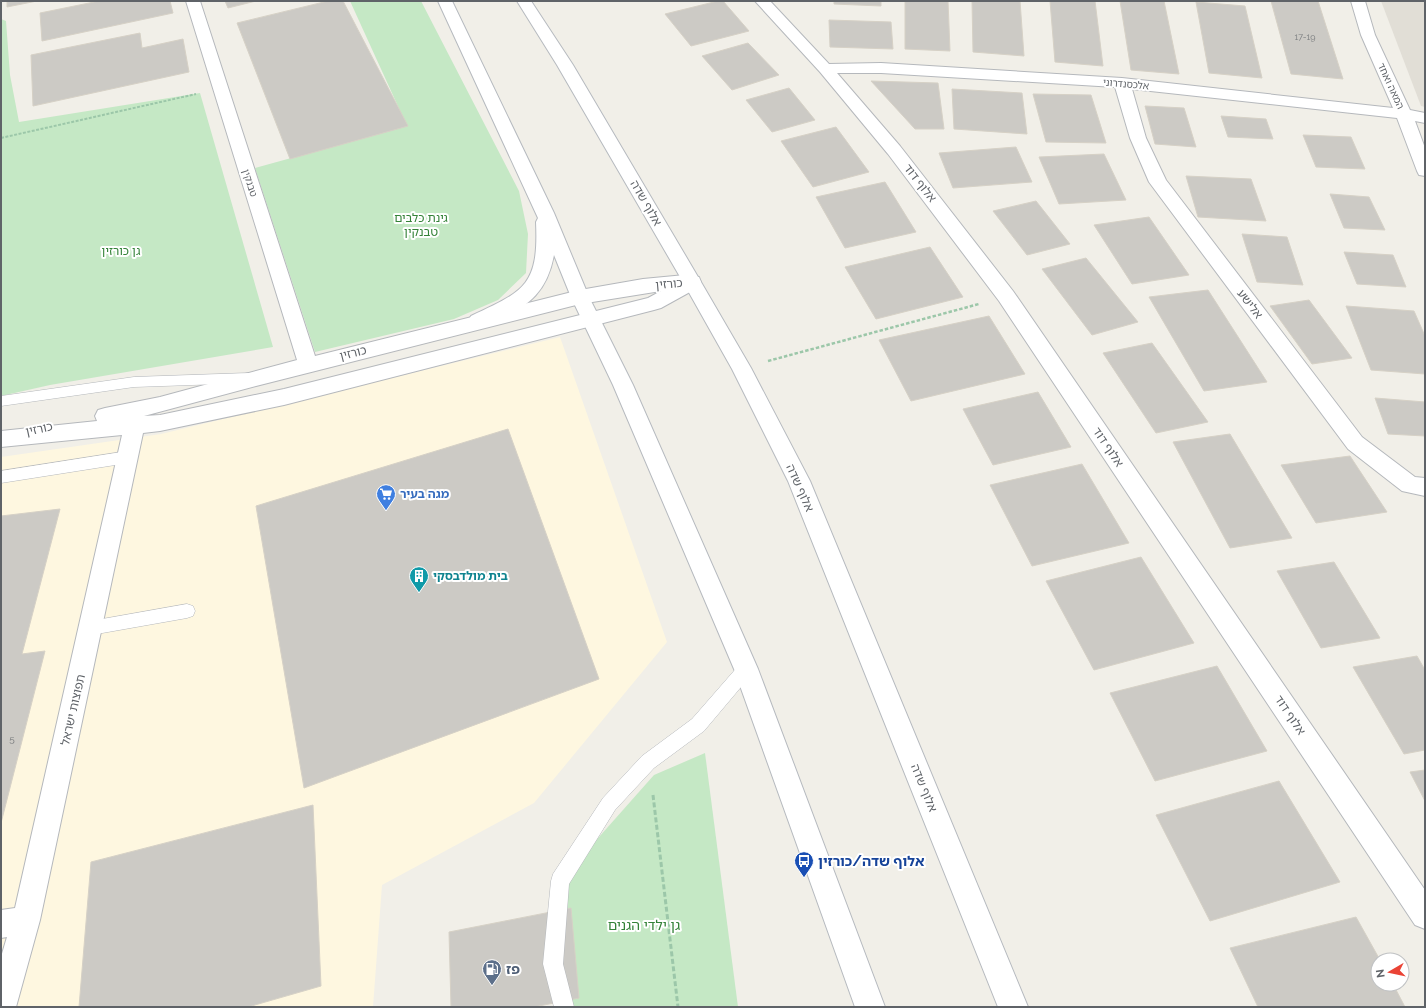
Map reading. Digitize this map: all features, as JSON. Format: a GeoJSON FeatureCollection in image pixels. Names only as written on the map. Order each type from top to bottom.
{"type":"FeatureCollection","features":[{"type":"Feature","properties":{"kind":"street","name":"טבנקין"},"geometry":{"type":"LineString","coordinates":[[193,1],[308,365]]}},
{"type":"Feature","properties":{"kind":"street"},"geometry":{"type":"LineString","coordinates":[[445,1],[545,213],[580,297],[623,385],[746,669],[870,1007]]}},
{"type":"Feature","properties":{"kind":"street","name":"אלוף שדה"},"geometry":{"type":"LineString","coordinates":[[524,1],[566,65],[692,282],[741,368],[798,481],[1013,1007]]}},
{"type":"Feature","properties":{"kind":"street","name":"אלוף דוד"},"geometry":{"type":"LineString","coordinates":[[762,1],[825,69],[894,150],[1006,296],[1425,915]]}},
{"type":"Feature","properties":{"kind":"street","name":"המאה ואחד"},"geometry":{"type":"LineString","coordinates":[[1358,1],[1368,35],[1404,114],[1425,171]]}},
{"type":"Feature","properties":{"kind":"street","name":"אלכסנדרוני"},"geometry":{"type":"LineString","coordinates":[[825,69],[881,68],[1122,83],[1404,114],[1425,118]]}},
{"type":"Feature","properties":{"kind":"street","name":"אלישע"},"geometry":{"type":"LineString","coordinates":[[1122,83],[1138,138],[1158,182],[1355,444],[1410,485],[1425,488]]}},
{"type":"Feature","properties":{"kind":"street"},"geometry":{"type":"LineString","coordinates":[[478,321],[520,300],[536,283],[542,268],[546,244],[545,213]]}},
{"type":"Feature","properties":{"kind":"street","name":"כורזין"},"geometry":{"type":"LineString","coordinates":[[134,419],[160,405],[256,378],[478,321],[580,297],[643,286],[692,282]]}},
{"type":"Feature","properties":{"kind":"street","name":"כורזין"},"geometry":{"type":"LineString","coordinates":[[1,438],[134,419],[160,423],[284,397],[654,303],[692,282]]}},
{"type":"Feature","properties":{"kind":"street","name":"תפוצות ישראל"},"geometry":{"type":"LineString","coordinates":[[1,1007],[13,922],[91,628],[128,457],[134,419]]}},
{"type":"Feature","properties":{"kind":"lane"},"geometry":{"type":"LineString","coordinates":[[1,400],[134,382],[256,378]]}},
{"type":"Feature","properties":{"kind":"lane"},"geometry":{"type":"LineString","coordinates":[[1,477],[128,457]]}},
{"type":"Feature","properties":{"kind":"lane"},"geometry":{"type":"LineString","coordinates":[[91,628],[187,611]]}},
{"type":"Feature","properties":{"kind":"lane"},"geometry":{"type":"LineString","coordinates":[[564,1007],[553,964],[560,881],[609,804],[648,762],[698,725],[746,669]]}},
{"type":"Feature","properties":{"kind":"path"},"geometry":{"type":"LineString","coordinates":[[1,138],[220,90]]}},
{"type":"Feature","properties":{"kind":"path"},"geometry":{"type":"LineString","coordinates":[[741,368],[1006,296]]}},
{"type":"Feature","properties":{"kind":"path"},"geometry":{"type":"LineString","coordinates":[[648,762],[655,805],[678,1007]]}},
{"type":"Feature","properties":{"kind":"shaded area"},"geometry":{"type":"Polygon","coordinates":[[[1381,1],[1425,1],[1425,107],[1421,106],[1381,1]]]}},
{"type":"Feature","properties":{"kind":"shaded area"},"geometry":{"type":"Polygon","coordinates":[[[560,337],[667,642],[534,803],[382,885],[373,1007],[1,1007],[1,457],[161,434],[560,337]]]}},
{"type":"Feature","properties":{"kind":"green space","name":"גינת כלבים טבנקין"},"geometry":{"type":"Polygon","coordinates":[[[350,1],[421,1],[519,191],[528,234],[526,273],[498,300],[454,319],[315,352],[255,168],[407,126],[350,1]]]}},
{"type":"Feature","properties":{"kind":"green space","name":"גן כורזין"},"geometry":{"type":"Polygon","coordinates":[[[1,19],[6,21],[10,75],[19,122],[200,93],[273,347],[50,385],[1,396],[1,19]]]}},
{"type":"Feature","properties":{"kind":"green space","name":"גן ילדי הגנים"},"geometry":{"type":"Polygon","coordinates":[[[705,753],[738,1007],[564,1007],[560,881],[654,775],[705,753]]]}},
{"type":"Feature","properties":{"kind":"building"},"geometry":{"type":"Polygon","coordinates":[[[7,1],[37,1],[7,7],[7,1]]]}},
{"type":"Feature","properties":{"kind":"building"},"geometry":{"type":"Polygon","coordinates":[[[99,1],[170,1],[173,13],[42,41],[40,13],[99,1]]]}},
{"type":"Feature","properties":{"kind":"building"},"geometry":{"type":"Polygon","coordinates":[[[225,1],[256,1],[228,8],[225,1]]]}},
{"type":"Feature","properties":{"kind":"building"},"geometry":{"type":"Polygon","coordinates":[[[328,1],[343,1],[408,126],[290,159],[237,23],[328,1]]]}},
{"type":"Feature","properties":{"kind":"building"},"geometry":{"type":"Polygon","coordinates":[[[723,1],[749,31],[691,46],[665,14],[723,1]]]}},
{"type":"Feature","properties":{"kind":"building"},"geometry":{"type":"Polygon","coordinates":[[[834,1],[881,1],[881,6],[834,4],[834,1]]]}},
{"type":"Feature","properties":{"kind":"building"},"geometry":{"type":"Polygon","coordinates":[[[905,1],[948,1],[950,51],[905,49],[905,1]]]}},
{"type":"Feature","properties":{"kind":"building"},"geometry":{"type":"Polygon","coordinates":[[[972,1],[1020,1],[1024,56],[973,52],[972,1]]]}},
{"type":"Feature","properties":{"kind":"building"},"geometry":{"type":"Polygon","coordinates":[[[1050,1],[1095,1],[1103,66],[1055,62],[1050,1]]]}},
{"type":"Feature","properties":{"kind":"building"},"geometry":{"type":"Polygon","coordinates":[[[1120,1],[1164,1],[1179,74],[1131,70],[1120,1]]]}},
{"type":"Feature","properties":{"kind":"building"},"geometry":{"type":"Polygon","coordinates":[[[1271,1],[1318,1],[1343,79],[1291,74],[1271,1]]]}},
{"type":"Feature","properties":{"kind":"building"},"geometry":{"type":"Polygon","coordinates":[[[1196,2],[1245,6],[1262,78],[1209,73],[1196,2]]]}},
{"type":"Feature","properties":{"kind":"building"},"geometry":{"type":"Polygon","coordinates":[[[829,20],[891,22],[893,49],[830,47],[829,20]]]}},
{"type":"Feature","properties":{"kind":"building"},"geometry":{"type":"Polygon","coordinates":[[[140,33],[142,48],[183,39],[189,72],[33,106],[31,55],[140,33]]]}},
{"type":"Feature","properties":{"kind":"building"},"geometry":{"type":"Polygon","coordinates":[[[748,43],[779,75],[732,90],[702,56],[748,43]]]}},
{"type":"Feature","properties":{"kind":"building"},"geometry":{"type":"Polygon","coordinates":[[[871,81],[938,83],[944,129],[915,129],[871,81]]]}},
{"type":"Feature","properties":{"kind":"building"},"geometry":{"type":"Polygon","coordinates":[[[789,88],[815,120],[772,132],[746,100],[789,88]]]}},
{"type":"Feature","properties":{"kind":"building"},"geometry":{"type":"Polygon","coordinates":[[[952,89],[1022,93],[1027,134],[954,129],[952,89]]]}},
{"type":"Feature","properties":{"kind":"building"},"geometry":{"type":"Polygon","coordinates":[[[1033,94],[1091,95],[1106,143],[1046,142],[1033,94]]]}},
{"type":"Feature","properties":{"kind":"building"},"geometry":{"type":"Polygon","coordinates":[[[1145,106],[1184,108],[1196,147],[1155,144],[1145,106]]]}},
{"type":"Feature","properties":{"kind":"building"},"geometry":{"type":"Polygon","coordinates":[[[1221,116],[1266,119],[1273,139],[1228,137],[1221,116]]]}},
{"type":"Feature","properties":{"kind":"building"},"geometry":{"type":"Polygon","coordinates":[[[836,127],[869,172],[813,187],[781,141],[836,127]]]}},
{"type":"Feature","properties":{"kind":"building"},"geometry":{"type":"Polygon","coordinates":[[[1303,135],[1351,137],[1365,169],[1316,167],[1303,135]]]}},
{"type":"Feature","properties":{"kind":"building"},"geometry":{"type":"Polygon","coordinates":[[[1016,147],[1032,182],[953,188],[939,153],[1016,147]]]}},
{"type":"Feature","properties":{"kind":"building"},"geometry":{"type":"Polygon","coordinates":[[[1104,154],[1126,200],[1059,204],[1039,157],[1104,154]]]}},
{"type":"Feature","properties":{"kind":"building"},"geometry":{"type":"Polygon","coordinates":[[[1186,176],[1251,179],[1266,221],[1198,217],[1186,176]]]}},
{"type":"Feature","properties":{"kind":"building"},"geometry":{"type":"Polygon","coordinates":[[[885,182],[916,232],[845,248],[816,197],[885,182]]]}},
{"type":"Feature","properties":{"kind":"building"},"geometry":{"type":"Polygon","coordinates":[[[1330,194],[1369,197],[1385,230],[1344,228],[1330,194]]]}},
{"type":"Feature","properties":{"kind":"building"},"geometry":{"type":"Polygon","coordinates":[[[1036,201],[1070,244],[1027,255],[993,211],[1036,201]]]}},
{"type":"Feature","properties":{"kind":"building"},"geometry":{"type":"Polygon","coordinates":[[[1149,217],[1189,275],[1132,284],[1094,225],[1149,217]]]}},
{"type":"Feature","properties":{"kind":"building"},"geometry":{"type":"Polygon","coordinates":[[[1242,234],[1287,237],[1303,285],[1257,282],[1242,234]]]}},
{"type":"Feature","properties":{"kind":"building"},"geometry":{"type":"Polygon","coordinates":[[[930,247],[963,297],[876,319],[845,267],[930,247]]]}},
{"type":"Feature","properties":{"kind":"building"},"geometry":{"type":"Polygon","coordinates":[[[1344,252],[1393,255],[1406,287],[1357,284],[1344,252]]]}},
{"type":"Feature","properties":{"kind":"building"},"geometry":{"type":"Polygon","coordinates":[[[1086,258],[1138,322],[1092,335],[1042,269],[1086,258]]]}},
{"type":"Feature","properties":{"kind":"building"},"geometry":{"type":"Polygon","coordinates":[[[1208,290],[1267,382],[1204,391],[1149,297],[1208,290]]]}},
{"type":"Feature","properties":{"kind":"building"},"geometry":{"type":"Polygon","coordinates":[[[1309,300],[1352,358],[1312,364],[1270,306],[1309,300]]]}},
{"type":"Feature","properties":{"kind":"building"},"geometry":{"type":"Polygon","coordinates":[[[1346,306],[1414,311],[1425,336],[1425,374],[1371,370],[1346,306]]]}},
{"type":"Feature","properties":{"kind":"building"},"geometry":{"type":"Polygon","coordinates":[[[989,316],[1025,374],[911,401],[879,340],[989,316]]]}},
{"type":"Feature","properties":{"kind":"building"},"geometry":{"type":"Polygon","coordinates":[[[1152,343],[1208,422],[1156,433],[1103,353],[1152,343]]]}},
{"type":"Feature","properties":{"kind":"building"},"geometry":{"type":"Polygon","coordinates":[[[1038,392],[1071,447],[993,465],[963,409],[1038,392]]]}},
{"type":"Feature","properties":{"kind":"building"},"geometry":{"type":"Polygon","coordinates":[[[1375,398],[1425,402],[1425,436],[1388,434],[1375,398]]]}},
{"type":"Feature","properties":{"kind":"building","name":"בית מולדבסקי"},"geometry":{"type":"Polygon","coordinates":[[[508,429],[599,679],[304,788],[256,506],[508,429]]]}},
{"type":"Feature","properties":{"kind":"building"},"geometry":{"type":"Polygon","coordinates":[[[1230,434],[1292,538],[1230,548],[1173,442],[1230,434]]]}},
{"type":"Feature","properties":{"kind":"building"},"geometry":{"type":"Polygon","coordinates":[[[1350,456],[1387,512],[1316,523],[1281,465],[1350,456]]]}},
{"type":"Feature","properties":{"kind":"building"},"geometry":{"type":"Polygon","coordinates":[[[1082,464],[1129,543],[1032,566],[990,485],[1082,464]]]}},
{"type":"Feature","properties":{"kind":"building"},"geometry":{"type":"Polygon","coordinates":[[[60,509],[22,654],[45,651],[1,823],[1,516],[60,509]]]}},
{"type":"Feature","properties":{"kind":"building"},"geometry":{"type":"Polygon","coordinates":[[[1141,557],[1194,643],[1094,670],[1046,581],[1141,557]]]}},
{"type":"Feature","properties":{"kind":"building"},"geometry":{"type":"Polygon","coordinates":[[[1334,562],[1380,638],[1321,648],[1277,571],[1334,562]]]}},
{"type":"Feature","properties":{"kind":"building"},"geometry":{"type":"Polygon","coordinates":[[[1417,656],[1425,670],[1425,750],[1404,754],[1353,667],[1417,656]]]}},
{"type":"Feature","properties":{"kind":"building"},"geometry":{"type":"Polygon","coordinates":[[[1217,666],[1267,751],[1155,781],[1110,693],[1217,666]]]}},
{"type":"Feature","properties":{"kind":"building"},"geometry":{"type":"Polygon","coordinates":[[[1425,770],[1425,801],[1410,772],[1425,770]]]}},
{"type":"Feature","properties":{"kind":"building"},"geometry":{"type":"Polygon","coordinates":[[[1279,781],[1340,882],[1210,921],[1156,815],[1279,781]]]}},
{"type":"Feature","properties":{"kind":"building"},"geometry":{"type":"Polygon","coordinates":[[[313,805],[321,986],[248,1007],[79,1007],[91,862],[313,805]]]}},
{"type":"Feature","properties":{"kind":"building"},"geometry":{"type":"Polygon","coordinates":[[[571,908],[579,998],[534,1007],[451,1007],[449,932],[571,908]]]}},
{"type":"Feature","properties":{"kind":"building"},"geometry":{"type":"Polygon","coordinates":[[[1356,917],[1376,952],[1370,952],[1370,992],[1397,992],[1405,1007],[1258,1007],[1230,948],[1356,917]]]}},
{"type":"Feature","properties":{"kind":"place","name":"מגה בעיר"},"geometry":{"type":"Point","coordinates":[386,511]}},
{"type":"Feature","properties":{"kind":"place","name":"בית מולדבסקי"},"geometry":{"type":"Point","coordinates":[419,593]}},
{"type":"Feature","properties":{"kind":"place","name":"אלוף שדה/כורזין"},"geometry":{"type":"Point","coordinates":[804,878]}},
{"type":"Feature","properties":{"kind":"place","name":"פז"},"geometry":{"type":"Point","coordinates":[492,986]}}]}
